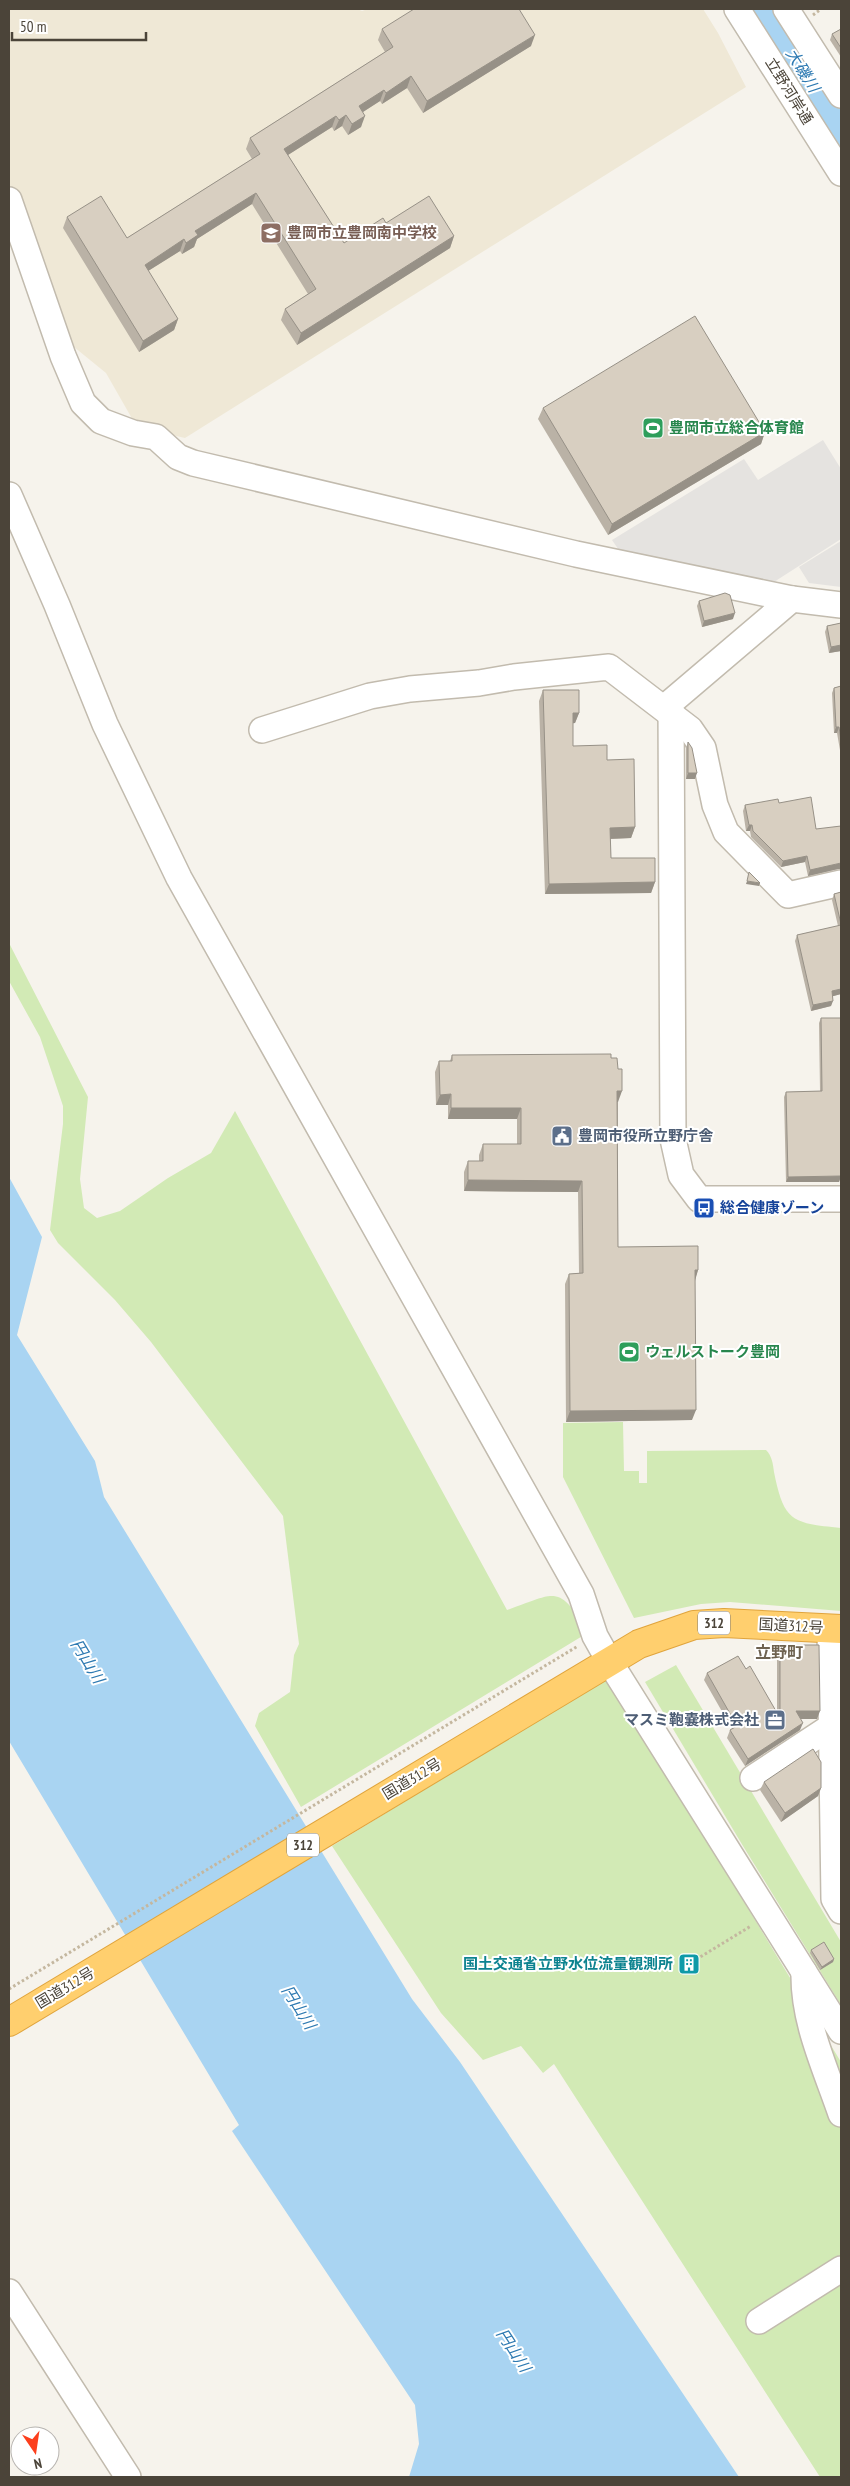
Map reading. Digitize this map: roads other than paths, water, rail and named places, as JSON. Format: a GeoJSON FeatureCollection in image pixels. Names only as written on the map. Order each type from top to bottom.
{"type":"FeatureCollection","features":[{"type":"Feature","properties":{"kind":"highway","name":"国道312号"},"geometry":{"type":"LineString","coordinates":[[9,2022],[603,1664],[640,1644],[694,1624],[724,1623],[836,1628]]}},
{"type":"Feature","properties":{"kind":"street","name":"立野河岸通"},"geometry":{"type":"LineString","coordinates":[[737,9],[841,173]]}},
{"type":"Feature","properties":{"kind":"street"},"geometry":{"type":"LineString","coordinates":[[786,9],[841,95]]}},
{"type":"Feature","properties":{"kind":"street"},"geometry":{"type":"LineString","coordinates":[[9,200],[63,356],[84,403],[101,421],[133,433],[156,437],[178,457],[194,463],[576,554],[792,599],[841,605]]}},
{"type":"Feature","properties":{"kind":"street"},"geometry":{"type":"LineString","coordinates":[[9,494],[57,605],[105,724],[179,878],[581,1594],[603,1664],[841,2031]]}},
{"type":"Feature","properties":{"kind":"street"},"geometry":{"type":"LineString","coordinates":[[792,599],[671,702],[673,1139],[681,1174],[699,1198],[841,1199]]}},
{"type":"Feature","properties":{"kind":"street"},"geometry":{"type":"LineString","coordinates":[[262,730],[370,696],[609,667],[690,728],[703,748],[714,805],[726,832],[748,857],[788,895],[841,883]]}},
{"type":"Feature","properties":{"kind":"street"},"geometry":{"type":"LineString","coordinates":[[836,1628],[832,1726],[837,1795],[834,1899],[841,1911]]}},
{"type":"Feature","properties":{"kind":"street"},"geometry":{"type":"LineString","coordinates":[[753,1778],[832,1726]]}},
{"type":"Feature","properties":{"kind":"street"},"geometry":{"type":"LineString","coordinates":[[804,1972],[804,1996],[808,2018],[841,2114]]}},
{"type":"Feature","properties":{"kind":"street"},"geometry":{"type":"LineString","coordinates":[[759,2321],[841,2269]]}},
{"type":"Feature","properties":{"kind":"street"},"geometry":{"type":"LineString","coordinates":[[9,2292],[128,2477]]}},
{"type":"Feature","properties":{"kind":"water","name":"円山川"},"geometry":{"type":"Polygon","coordinates":[[[9,1177],[42,1237],[17,1335],[95,1461],[104,1497],[412,1999],[460,2062],[739,2477],[409,2477],[419,2444],[415,2405],[232,2131],[239,2125],[9,1741],[9,1177]]]}},
{"type":"Feature","properties":{"kind":"waterway","name":"大磯川"},"geometry":{"type":"LineString","coordinates":[[765,9],[841,132]]}},
{"type":"Feature","properties":{"kind":"place","name":"豊岡市立豊岡南中学校"},"geometry":{"type":"Point","coordinates":[271,233]}},
{"type":"Feature","properties":{"kind":"place","name":"豊岡市立総合体育館"},"geometry":{"type":"Point","coordinates":[653,428]}},
{"type":"Feature","properties":{"kind":"place","name":"豊岡市役所立野庁舎"},"geometry":{"type":"Point","coordinates":[562,1136]}},
{"type":"Feature","properties":{"kind":"place","name":"総合健康ゾーン"},"geometry":{"type":"Point","coordinates":[704,1208]}},
{"type":"Feature","properties":{"kind":"place","name":"ウェルストーク豊岡"},"geometry":{"type":"Point","coordinates":[629,1352]}},
{"type":"Feature","properties":{"kind":"place","name":"マスミ鞄嚢株式会社"},"geometry":{"type":"Point","coordinates":[775,1720]}},
{"type":"Feature","properties":{"kind":"place","name":"国土交通省立野水位流量観測所"},"geometry":{"type":"Point","coordinates":[689,1964]}},
{"type":"Feature","properties":{"kind":"district","name":"立野町"},"geometry":{"type":"Point","coordinates":[779,1652]}}]}
